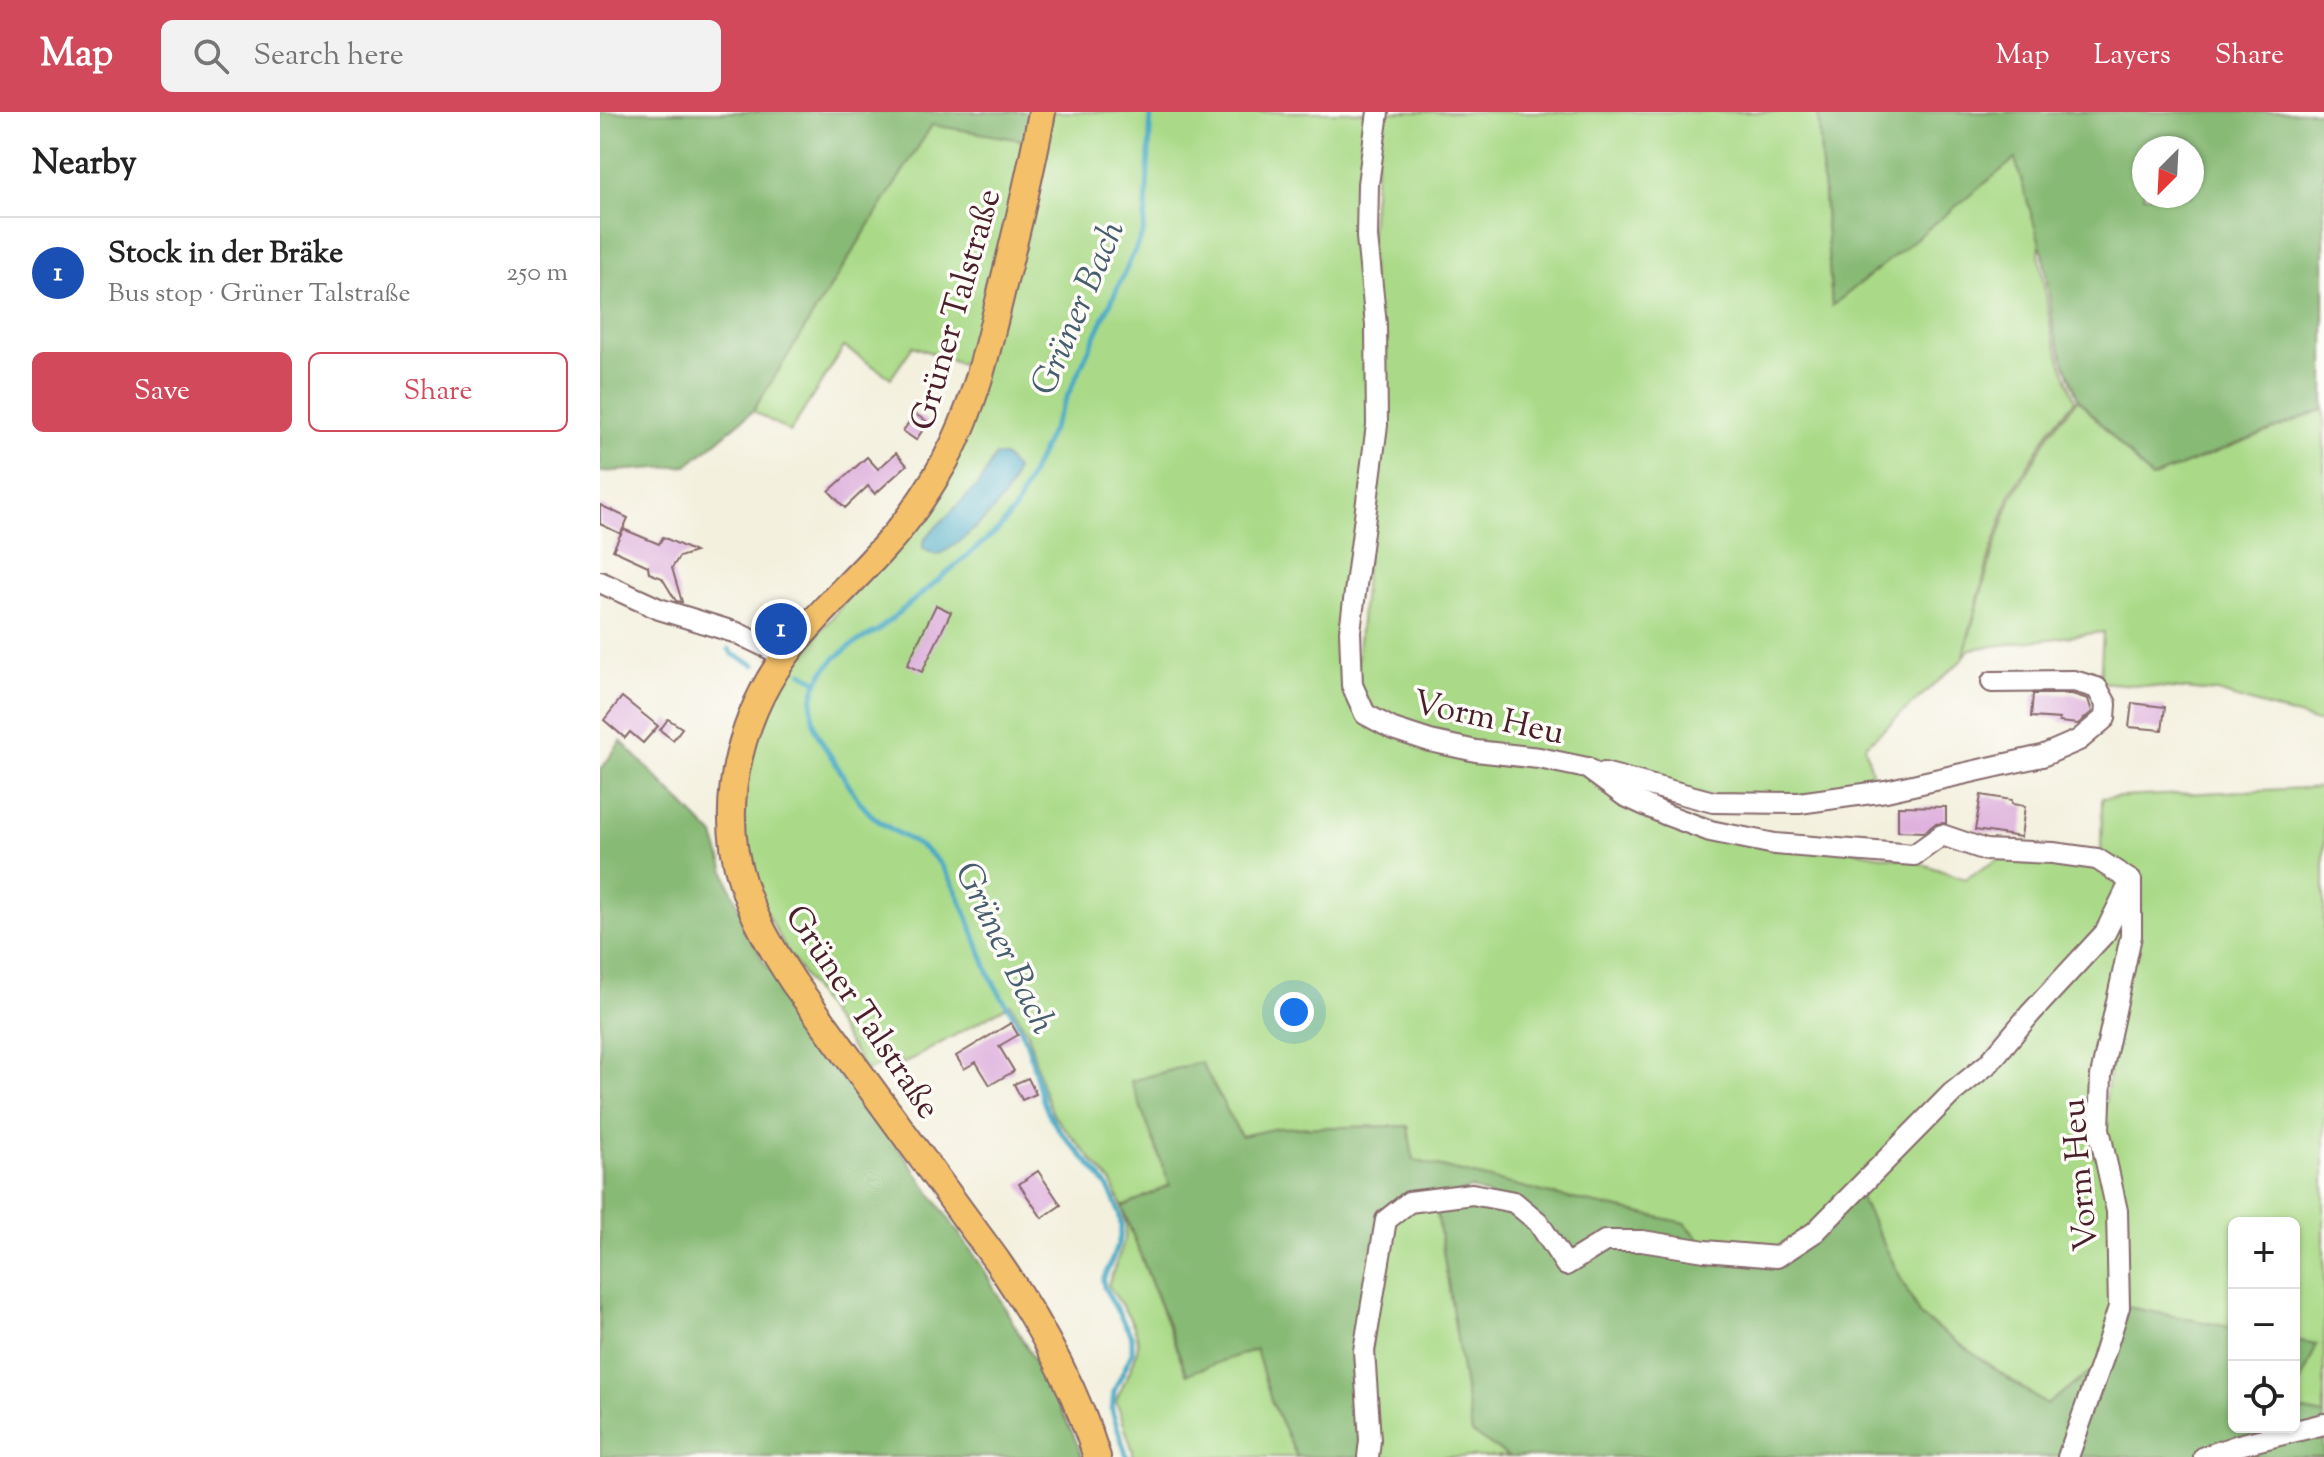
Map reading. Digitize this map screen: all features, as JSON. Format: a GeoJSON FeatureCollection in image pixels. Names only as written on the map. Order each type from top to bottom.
{"type":"FeatureCollection","features":[{"type":"Feature","properties":{"kind":"main road","name":"Grüner Talstraße"},"geometry":{"type":"LineString","coordinates":[[1042,112],[1032,171],[991,332],[970,400],[947,457],[925,495],[888,543],[785,656],[772,676],[751,719],[735,780],[733,823],[735,853],[742,881],[773,952],[1028,1306],[1070,1386],[1097,1457]]}},
{"type":"Feature","properties":{"kind":"street","name":"Vorm Heu"},"geometry":{"type":"LineString","coordinates":[[1378,112],[1368,184],[1367,224],[1376,325],[1377,425],[1350,631],[1352,685],[1365,714],[1393,729],[1430,741],[1587,768],[1625,796],[1710,831],[1775,844],[1914,855],[1942,835],[1986,850],[2053,853],[2097,859],[2131,881],[2131,936],[2101,1076],[2099,1129],[2117,1211],[2119,1307],[2068,1457]]}},
{"type":"Feature","properties":{"kind":"street"},"geometry":{"type":"LineString","coordinates":[[600,582],[659,609],[737,633],[785,656]]}},
{"type":"Feature","properties":{"kind":"street"},"geometry":{"type":"LineString","coordinates":[[1587,768],[1713,802],[1799,803],[1886,791],[2042,756],[2079,740],[2105,718],[2106,704],[2097,688],[2074,681],[1992,682]]}},
{"type":"Feature","properties":{"kind":"street"},"geometry":{"type":"LineString","coordinates":[[1368,1457],[1370,1440],[1364,1351],[1386,1220],[1409,1202],[1472,1194],[1514,1202],[1538,1222],[1566,1265],[1605,1241],[1642,1241],[1705,1251],[1777,1257],[1815,1232],[1952,1093],[1989,1063],[2105,933],[2131,881]]}},
{"type":"Feature","properties":{"kind":"street"},"geometry":{"type":"LineString","coordinates":[[2204,1457],[2324,1424]]}},
{"type":"Feature","properties":{"kind":"green space"},"geometry":{"type":"Polygon","coordinates":[[[600,112],[1033,112],[1028,141],[932,125],[753,411],[687,466],[600,472],[600,112]]]}},
{"type":"Feature","properties":{"kind":"green space"},"geometry":{"type":"Polygon","coordinates":[[[1051,112],[1370,112],[1358,191],[1374,424],[1348,630],[1365,714],[1587,771],[1664,817],[1917,862],[1965,879],[2007,854],[2095,864],[2125,883],[2103,931],[2028,1012],[1813,1229],[1775,1253],[1707,1248],[1685,1223],[1413,1160],[1408,1126],[1277,1128],[1241,1137],[1132,1081],[1170,1185],[1122,1208],[1112,1183],[1054,1116],[1042,1087],[1028,1033],[1011,1004],[903,1064],[896,1056],[867,1071],[784,946],[750,879],[744,827],[745,782],[765,714],[783,676],[940,489],[1051,112]]]}},
{"type":"Feature","properties":{"kind":"green space"},"geometry":{"type":"Polygon","coordinates":[[[1381,112],[1818,112],[1832,305],[2015,158],[2040,242],[2039,254],[2052,335],[2075,401],[2051,428],[2010,495],[1989,558],[1962,660],[1865,746],[1877,791],[1735,801],[1477,747],[1370,713],[1355,685],[1379,427],[1370,238],[1381,112]]]}},
{"type":"Feature","properties":{"kind":"green space"},"geometry":{"type":"Polygon","coordinates":[[[1818,112],[2324,112],[2324,409],[2151,478],[2078,399],[2054,333],[2043,254],[2015,159],[1832,306],[1818,112]]]}},
{"type":"Feature","properties":{"kind":"green space"},"geometry":{"type":"Polygon","coordinates":[[[932,124],[1028,141],[969,367],[913,346],[891,378],[844,347],[790,432],[753,411],[932,124]]]}},
{"type":"Feature","properties":{"kind":"green space"},"geometry":{"type":"Polygon","coordinates":[[[2078,399],[2151,478],[2324,409],[2324,724],[2217,692],[2100,682],[2103,632],[1970,649],[1963,658],[2012,497],[2052,430],[2078,399]]]}},
{"type":"Feature","properties":{"kind":"green space"},"geometry":{"type":"Polygon","coordinates":[[[621,741],[714,836],[730,887],[762,959],[981,1265],[1074,1436],[1082,1457],[600,1457],[600,768],[621,741]]]}},
{"type":"Feature","properties":{"kind":"green space"},"geometry":{"type":"Polygon","coordinates":[[[2324,787],[2324,1415],[2300,1410],[2300,1385],[2316,1345],[2300,1341],[2300,1217],[2228,1217],[2228,1327],[2122,1306],[2102,1128],[2135,879],[2101,856],[2102,798],[2324,787]]]}},
{"type":"Feature","properties":{"kind":"green space"},"geometry":{"type":"Polygon","coordinates":[[[2119,924],[2125,934],[2097,1076],[2114,1211],[2114,1305],[2098,1366],[2047,1405],[1920,1316],[1858,1193],[2119,924]]]}},
{"type":"Feature","properties":{"kind":"green space"},"geometry":{"type":"Polygon","coordinates":[[[1201,1062],[1241,1136],[1277,1128],[1408,1126],[1413,1160],[1685,1223],[1707,1248],[1645,1237],[1570,1257],[1541,1219],[1472,1188],[1382,1218],[1363,1457],[1297,1457],[1271,1400],[1256,1349],[1187,1374],[1122,1207],[1170,1185],[1131,1081],[1201,1062]]]}},
{"type":"Feature","properties":{"kind":"green space"},"geometry":{"type":"Polygon","coordinates":[[[1858,1193],[1920,1316],[2046,1405],[2104,1362],[2122,1306],[2228,1327],[2228,1433],[2300,1433],[2300,1410],[2324,1415],[2324,1457],[1509,1457],[1472,1433],[1436,1206],[1484,1202],[1511,1206],[1527,1217],[1566,1272],[1605,1246],[1781,1263],[1858,1193]]]}},
{"type":"Feature","properties":{"kind":"green space"},"geometry":{"type":"Polygon","coordinates":[[[1436,1206],[1472,1433],[1509,1457],[1374,1457],[1369,1353],[1391,1224],[1411,1207],[1436,1206]]]}},
{"type":"Feature","properties":{"kind":"green space"},"geometry":{"type":"Polygon","coordinates":[[[1122,1209],[1186,1373],[1256,1349],[1271,1400],[1297,1457],[1133,1457],[1116,1401],[1138,1348],[1137,1334],[1108,1285],[1125,1239],[1122,1209]]]}},
{"type":"Feature","properties":{"kind":"green space"},"geometry":{"type":"Polygon","coordinates":[[[2300,1341],[2317,1344],[2300,1385],[2300,1341]]]}},
{"type":"Feature","properties":{"kind":"water"},"geometry":{"type":"Polygon","coordinates":[[[995,456],[1004,456],[1016,469],[1005,496],[978,526],[946,551],[937,555],[923,549],[928,535],[980,483],[995,456]]]}},
{"type":"Feature","properties":{"kind":"building"},"geometry":{"type":"Polygon","coordinates":[[[915,414],[928,422],[916,440],[903,431],[915,414]]]}},
{"type":"Feature","properties":{"kind":"building"},"geometry":{"type":"Polygon","coordinates":[[[896,453],[907,465],[875,494],[868,486],[845,508],[829,491],[867,457],[878,469],[896,453]]]}},
{"type":"Feature","properties":{"kind":"building"},"geometry":{"type":"Polygon","coordinates":[[[600,505],[628,518],[621,534],[600,524],[600,505]]]}},
{"type":"Feature","properties":{"kind":"building"},"geometry":{"type":"Polygon","coordinates":[[[623,529],[659,544],[663,537],[695,552],[679,557],[672,568],[682,602],[676,601],[662,578],[649,573],[648,566],[613,550],[623,529]]]}},
{"type":"Feature","properties":{"kind":"building"},"geometry":{"type":"Polygon","coordinates":[[[936,605],[951,612],[922,672],[907,665],[936,605]]]}},
{"type":"Feature","properties":{"kind":"building"},"geometry":{"type":"Polygon","coordinates":[[[2033,694],[2072,694],[2088,699],[2092,712],[2078,724],[2031,717],[2033,694]]]}},
{"type":"Feature","properties":{"kind":"building"},"geometry":{"type":"Polygon","coordinates":[[[622,697],[658,726],[643,743],[630,732],[625,738],[604,720],[622,697]]]}},
{"type":"Feature","properties":{"kind":"building"},"geometry":{"type":"Polygon","coordinates":[[[2132,703],[2165,707],[2162,730],[2129,727],[2132,703]]]}},
{"type":"Feature","properties":{"kind":"building"},"geometry":{"type":"Polygon","coordinates":[[[668,719],[682,728],[673,740],[660,730],[668,719]]]}},
{"type":"Feature","properties":{"kind":"building"},"geometry":{"type":"Polygon","coordinates":[[[1981,795],[2012,800],[2012,804],[2025,806],[2021,837],[1975,830],[1981,795]]]}},
{"type":"Feature","properties":{"kind":"building"},"geometry":{"type":"Polygon","coordinates":[[[1898,806],[1946,807],[1946,823],[1935,824],[1924,832],[1898,831],[1898,806]]]}},
{"type":"Feature","properties":{"kind":"building"},"geometry":{"type":"Polygon","coordinates":[[[1011,1023],[1018,1035],[999,1046],[1014,1071],[990,1085],[976,1062],[964,1069],[956,1056],[1011,1023]]]}},
{"type":"Feature","properties":{"kind":"building"},"geometry":{"type":"Polygon","coordinates":[[[1028,1078],[1036,1094],[1022,1100],[1014,1084],[1028,1078]]]}},
{"type":"Feature","properties":{"kind":"building"},"geometry":{"type":"Polygon","coordinates":[[[1038,1171],[1061,1205],[1042,1218],[1019,1184],[1038,1171]]]}},
{"type":"Feature","properties":{"kind":"waterway","name":"Grüner Bach"},"geometry":{"type":"LineString","coordinates":[[1127,1457],[1112,1411],[1114,1391],[1132,1353],[1132,1337],[1103,1280],[1121,1233],[1116,1203],[1101,1178],[1049,1114],[1025,1038],[989,974],[963,906],[943,868],[928,852],[884,825],[863,806],[819,737],[812,711],[818,681],[837,657],[877,631],[998,530],[1015,509],[1143,233],[1151,112]]}},
{"type":"Feature","properties":{"kind":"waterway"},"geometry":{"type":"LineString","coordinates":[[729,649],[732,654],[755,665]]}},
{"type":"Feature","properties":{"kind":"waterway"},"geometry":{"type":"LineString","coordinates":[[802,673],[818,682]]}},
{"type":"Feature","properties":{"kind":"place","name":"Stock in der Bräke"},"geometry":{"type":"Point","coordinates":[781,629]}}]}
